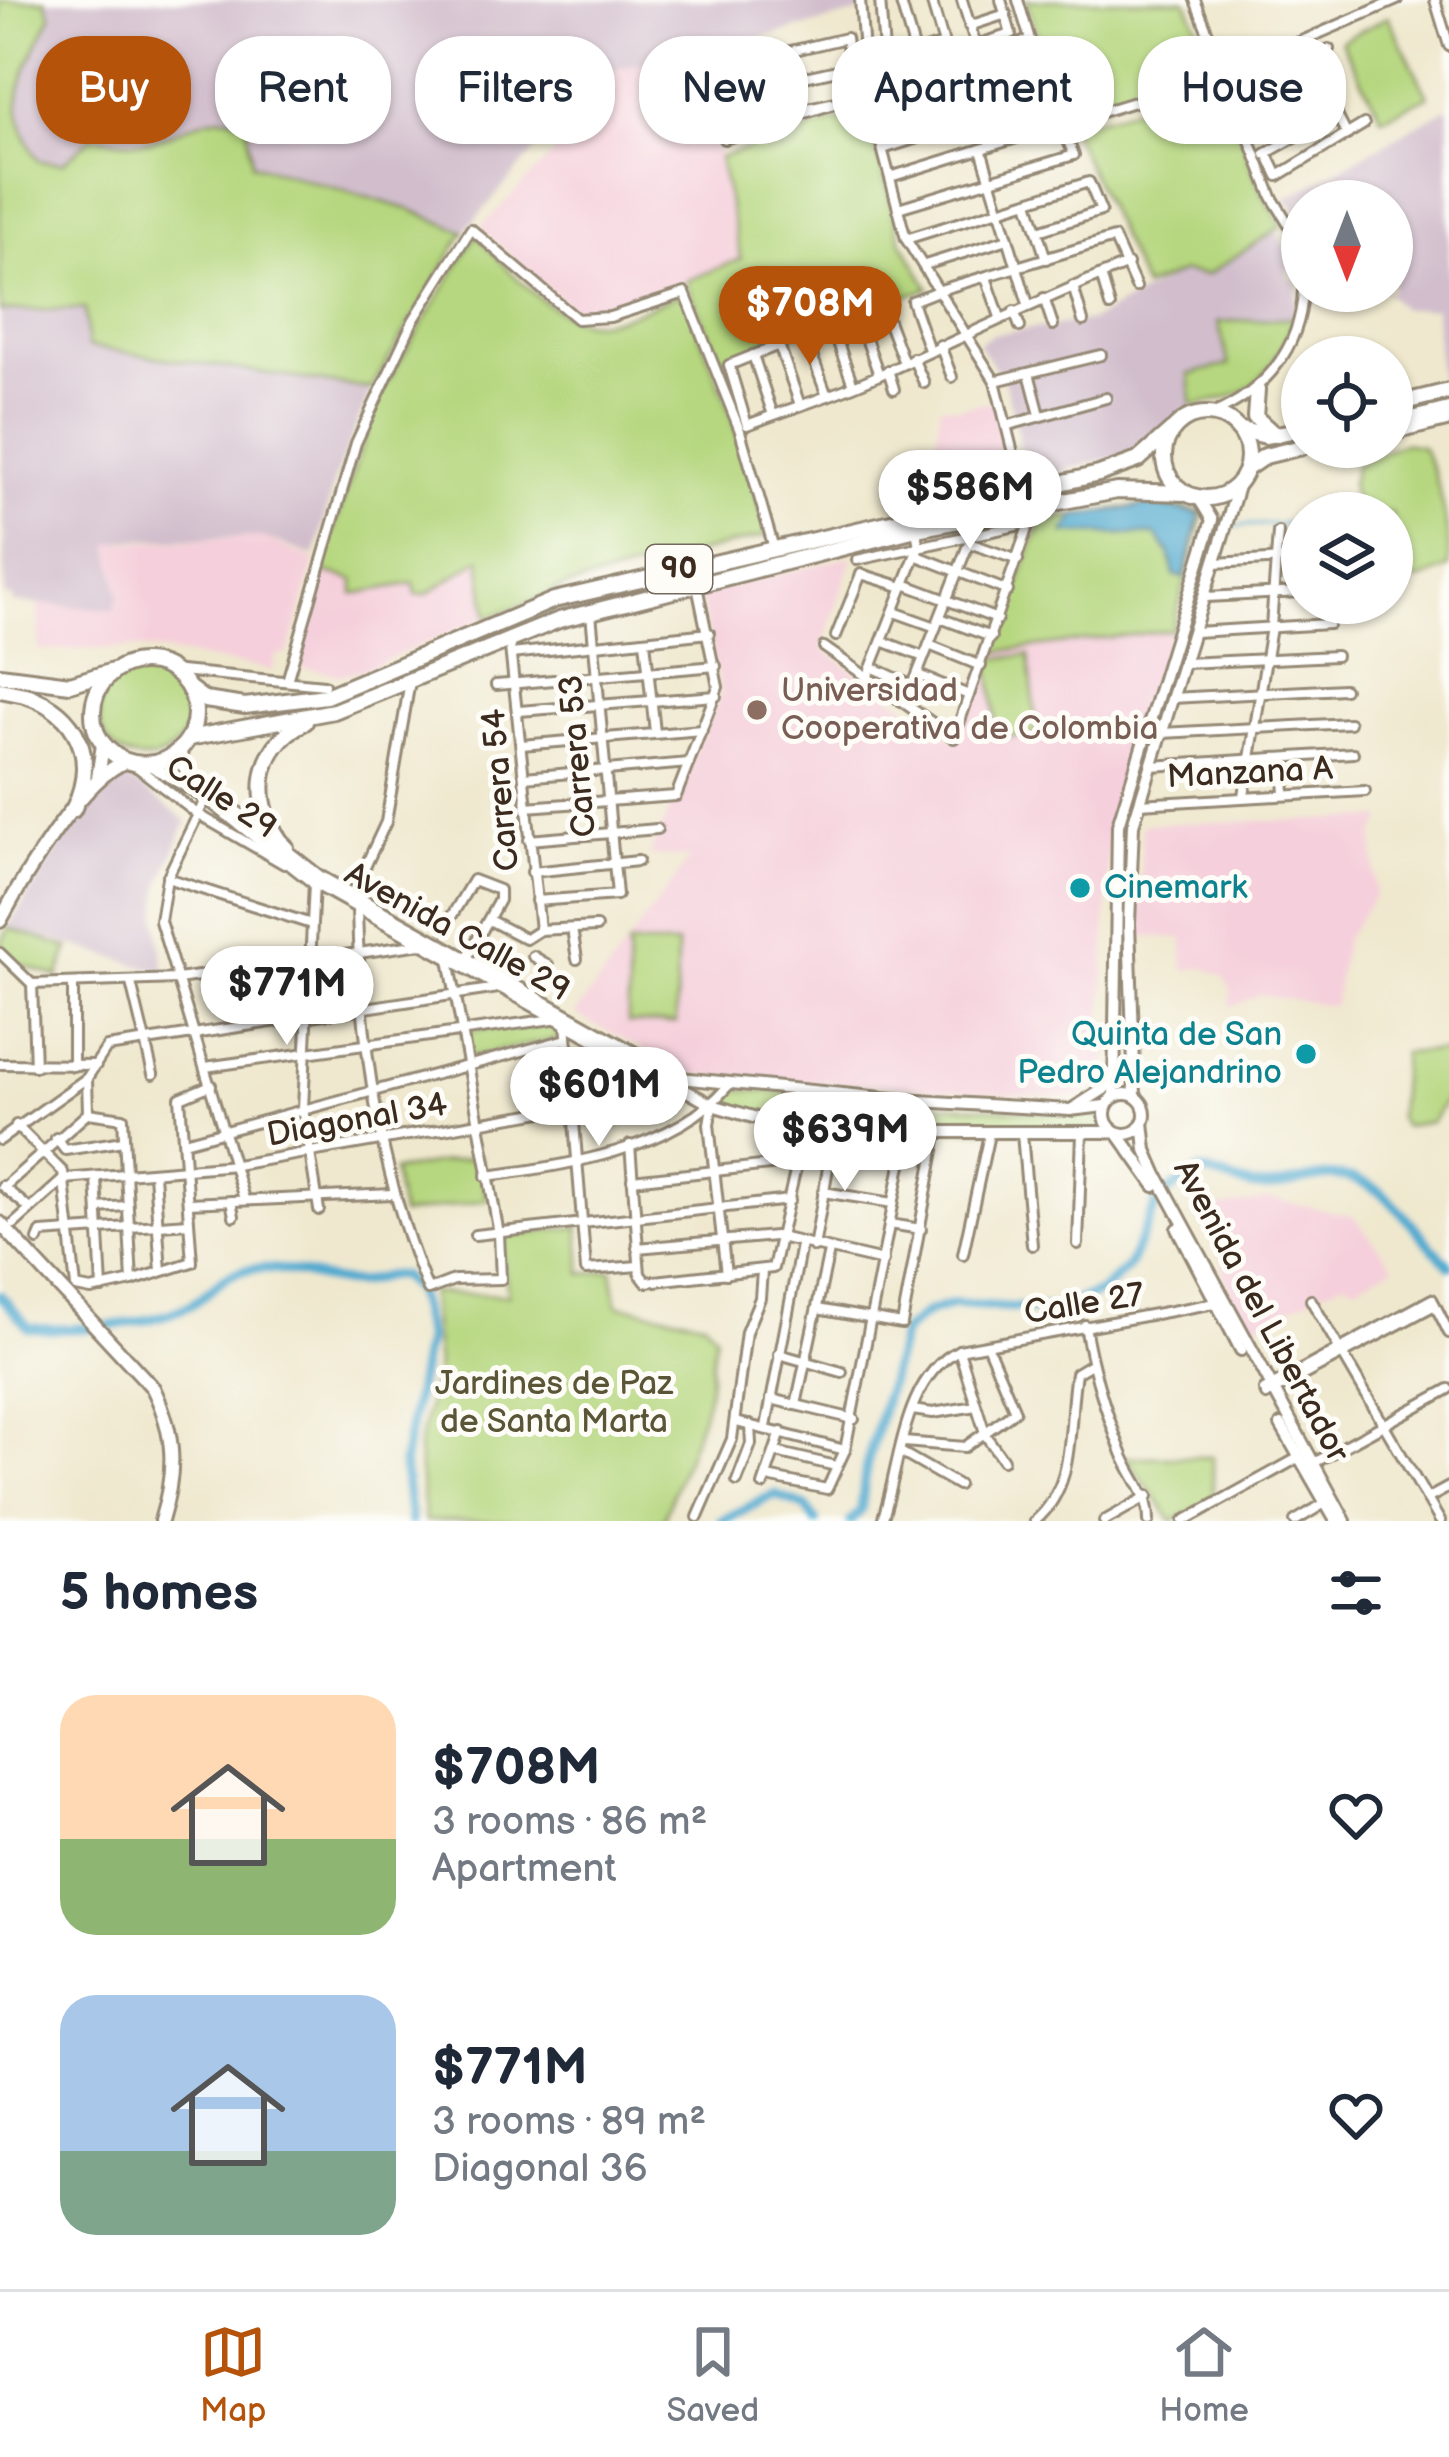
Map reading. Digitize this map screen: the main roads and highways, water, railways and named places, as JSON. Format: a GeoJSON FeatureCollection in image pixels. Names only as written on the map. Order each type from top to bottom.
{"type":"FeatureCollection","features":[{"type":"Feature","properties":{"kind":"highway"},"geometry":{"type":"LineString","coordinates":[[1257,390],[1255,417],[1275,436]]}},
{"type":"Feature","properties":{"kind":"highway"},"geometry":{"type":"LineString","coordinates":[[1413,400],[1449,391]]}},
{"type":"Feature","properties":{"kind":"highway"},"geometry":{"type":"LineString","coordinates":[[1413,419],[1449,410]]}},
{"type":"Feature","properties":{"kind":"highway"},"geometry":{"type":"LineString","coordinates":[[1281,434],[1237,427],[1212,414],[1193,416],[1172,430],[1165,465],[1192,495],[1221,494],[1265,456],[1281,452]]}},
{"type":"Feature","properties":{"kind":"highway"},"geometry":{"type":"LineString","coordinates":[[1237,427],[1247,451],[1242,477]]}},
{"type":"Feature","properties":{"kind":"highway","name":"90"},"geometry":{"type":"LineString","coordinates":[[118,670],[149,663],[170,670],[205,700],[245,706],[326,696],[554,599],[1120,468],[1155,450],[1172,430]]}},
{"type":"Feature","properties":{"kind":"highway","name":"90"},"geometry":{"type":"LineString","coordinates":[[135,763],[185,743],[334,711],[591,612],[916,529],[970,532],[1117,490],[1192,495]]}},
{"type":"Feature","properties":{"kind":"highway"},"geometry":{"type":"LineString","coordinates":[[0,675],[70,684],[118,670]]}},
{"type":"Feature","properties":{"kind":"highway"},"geometry":{"type":"LineString","coordinates":[[95,729],[96,696],[118,670]]}},
{"type":"Feature","properties":{"kind":"highway"},"geometry":{"type":"LineString","coordinates":[[185,743],[195,708],[189,688]]}},
{"type":"Feature","properties":{"kind":"highway"},"geometry":{"type":"LineString","coordinates":[[0,690],[67,706],[95,729],[103,744],[135,763]]}},
{"type":"Feature","properties":{"kind":"highway"},"geometry":{"type":"LineString","coordinates":[[25,695],[63,713],[76,730],[86,770],[73,810]]}},
{"type":"Feature","properties":{"kind":"highway"},"geometry":{"type":"LineString","coordinates":[[288,856],[264,814],[262,774],[282,738],[334,711]]}},
{"type":"Feature","properties":{"kind":"main road"},"geometry":{"type":"LineString","coordinates":[[1192,495],[1212,520],[1124,792],[1113,860],[1116,1062],[1105,1120],[1116,1132],[1130,1134],[1143,1122],[1144,1107],[1135,1096],[1129,887],[1137,804],[1242,477]]}},
{"type":"Feature","properties":{"kind":"main road","name":"Avenida Calle 29"},"geometry":{"type":"LineString","coordinates":[[185,743],[182,766],[192,777],[288,856],[314,884],[467,958],[533,1001],[680,1078],[727,1087],[1070,1110],[1110,1102]]}},
{"type":"Feature","properties":{"kind":"main road"},"geometry":{"type":"LineString","coordinates":[[98,780],[103,744]]}},
{"type":"Feature","properties":{"kind":"main road"},"geometry":{"type":"LineString","coordinates":[[0,921],[98,780],[135,763]]}},
{"type":"Feature","properties":{"kind":"main road","name":"Avenida Calle 29"},"geometry":{"type":"LineString","coordinates":[[135,763],[206,798],[355,901]]}},
{"type":"Feature","properties":{"kind":"main road"},"geometry":{"type":"LineString","coordinates":[[1124,792],[1129,805],[1124,873],[1129,887]]}},
{"type":"Feature","properties":{"kind":"main road","name":"Avenida Calle 29"},"geometry":{"type":"LineString","coordinates":[[433,940],[449,958],[533,1001]]}},
{"type":"Feature","properties":{"kind":"main road","name":"Avenida Calle 29"},"geometry":{"type":"LineString","coordinates":[[565,1018],[712,1105],[804,1132],[1116,1132]]}},
{"type":"Feature","properties":{"kind":"main road"},"geometry":{"type":"LineString","coordinates":[[1070,1110],[1104,1089],[1116,1062]]}},
{"type":"Feature","properties":{"kind":"main road"},"geometry":{"type":"LineString","coordinates":[[1110,1102],[1135,1096]]}},
{"type":"Feature","properties":{"kind":"main road","name":"Avenida del Libertador"},"geometry":{"type":"LineString","coordinates":[[1143,1122],[1154,1177],[1298,1458],[1341,1521]]}},
{"type":"Feature","properties":{"kind":"main road","name":"Avenida del Libertador"},"geometry":{"type":"LineString","coordinates":[[1116,1132],[1154,1177]]}},
{"type":"Feature","properties":{"kind":"main road"},"geometry":{"type":"LineString","coordinates":[[7,1224],[153,1388],[168,1419],[173,1476],[161,1521]]}},
{"type":"Feature","properties":{"kind":"main road","name":"Avenida del Libertador"},"geometry":{"type":"LineString","coordinates":[[1185,1234],[1216,1304],[1328,1501]]}},
{"type":"Feature","properties":{"kind":"water"},"geometry":{"type":"Polygon","coordinates":[[[1150,505],[1200,514],[1184,578],[1174,575],[1169,553],[1156,535],[1064,533],[1075,516],[1150,505]]]}},
{"type":"Feature","properties":{"kind":"waterway"},"geometry":{"type":"LineString","coordinates":[[1234,526],[1281,524]]}},
{"type":"Feature","properties":{"kind":"waterway"},"geometry":{"type":"LineString","coordinates":[[851,1521],[861,1510],[866,1467],[903,1332],[924,1314],[953,1304],[1053,1310],[1101,1292],[1128,1267],[1159,1198],[1200,1171],[1267,1187],[1326,1176],[1360,1181],[1387,1198],[1449,1265]]}},
{"type":"Feature","properties":{"kind":"waterway"},"geometry":{"type":"LineString","coordinates":[[0,1295],[29,1328],[67,1329],[136,1322],[176,1311],[231,1275],[253,1269],[356,1283],[401,1276],[416,1291],[427,1337],[403,1463],[411,1521]]}},
{"type":"Feature","properties":{"kind":"waterway"},"geometry":{"type":"LineString","coordinates":[[721,1521],[775,1494],[806,1507],[816,1521]]}},
{"type":"Feature","properties":{"kind":"tunnel"},"geometry":{"type":"LineString","coordinates":[[441,935],[451,917]]}},
{"type":"Feature","properties":{"kind":"place","name":"Universidad Cooperativa de Colombia"},"geometry":{"type":"Point","coordinates":[757,710]}},
{"type":"Feature","properties":{"kind":"place","name":"Cinemark"},"geometry":{"type":"Point","coordinates":[1080,888]}},
{"type":"Feature","properties":{"kind":"place","name":"Quinta de San Pedro Alejandrino"},"geometry":{"type":"Point","coordinates":[1306,1054]}},
{"type":"Feature","properties":{"kind":"park label","name":"Jardines de Paz de Santa Marta"},"geometry":{"type":"Point","coordinates":[554,1403]}}]}
